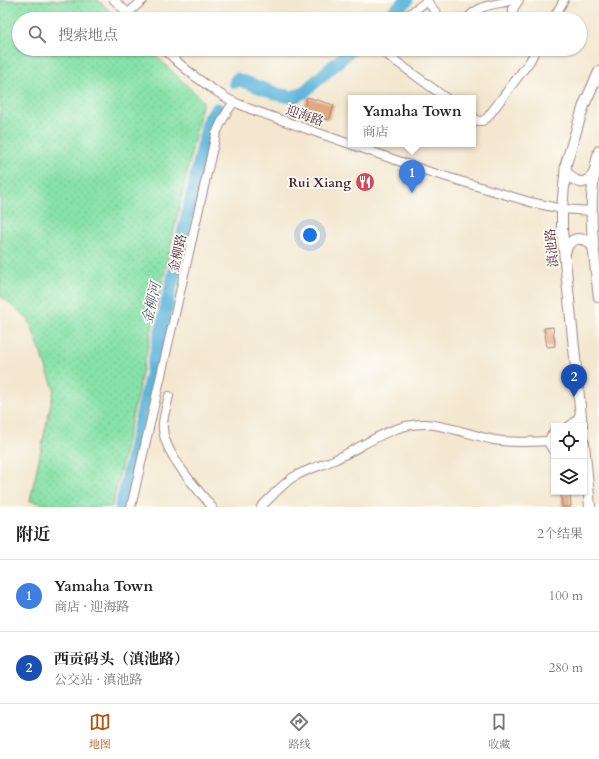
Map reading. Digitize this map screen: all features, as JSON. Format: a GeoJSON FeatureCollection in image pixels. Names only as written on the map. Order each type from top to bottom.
{"type":"FeatureCollection","features":[{"type":"Feature","properties":{"kind":"main road","name":"滇池路"},"geometry":{"type":"LineString","coordinates":[[582,423],[562,231],[562,209],[566,164],[584,105],[599,72]]}},
{"type":"Feature","properties":{"kind":"main road"},"geometry":{"type":"LineString","coordinates":[[599,151],[595,166],[591,211],[592,235],[599,297]]}},
{"type":"Feature","properties":{"kind":"main road"},"geometry":{"type":"LineString","coordinates":[[566,171],[571,178],[578,182],[590,179],[595,172]]}},
{"type":"Feature","properties":{"kind":"main road"},"geometry":{"type":"LineString","coordinates":[[565,253],[567,245],[578,239],[586,240],[594,249]]}},
{"type":"Feature","properties":{"kind":"main road"},"geometry":{"type":"LineString","coordinates":[[587,482],[590,507]]}},
{"type":"Feature","properties":{"kind":"street"},"geometry":{"type":"LineString","coordinates":[[114,0],[127,12]]}},
{"type":"Feature","properties":{"kind":"street"},"geometry":{"type":"LineString","coordinates":[[134,12],[143,0]]}},
{"type":"Feature","properties":{"kind":"street"},"geometry":{"type":"LineString","coordinates":[[473,12],[490,4],[514,0]]}},
{"type":"Feature","properties":{"kind":"street"},"geometry":{"type":"LineString","coordinates":[[514,12],[519,0]]}},
{"type":"Feature","properties":{"kind":"street"},"geometry":{"type":"LineString","coordinates":[[558,12],[564,0]]}},
{"type":"Feature","properties":{"kind":"street"},"geometry":{"type":"LineString","coordinates":[[413,12],[428,1],[436,12]]}},
{"type":"Feature","properties":{"kind":"street","name":"迎海路"},"geometry":{"type":"LineString","coordinates":[[171,56],[208,87],[234,102],[348,143]]}},
{"type":"Feature","properties":{"kind":"street"},"geometry":{"type":"LineString","coordinates":[[389,56],[442,95]]}},
{"type":"Feature","properties":{"kind":"street"},"geometry":{"type":"LineString","coordinates":[[476,119],[482,121],[486,118],[532,56]]}},
{"type":"Feature","properties":{"kind":"street","name":"金柳路"},"geometry":{"type":"LineString","coordinates":[[131,507],[216,134],[226,112],[234,102]]}},
{"type":"Feature","properties":{"kind":"street","name":"迎海路"},"geometry":{"type":"LineString","coordinates":[[358,147],[427,171],[530,202],[562,209],[591,211]]}},
{"type":"Feature","properties":{"kind":"street"},"geometry":{"type":"LineString","coordinates":[[169,396],[163,423],[163,433],[166,444],[181,469],[212,507]]}},
{"type":"Feature","properties":{"kind":"street"},"geometry":{"type":"LineString","coordinates":[[574,423],[581,412]]}},
{"type":"Feature","properties":{"kind":"street"},"geometry":{"type":"LineString","coordinates":[[261,507],[292,479],[400,427],[425,424],[501,441],[549,441]]}},
{"type":"Feature","properties":{"kind":"street"},"geometry":{"type":"LineString","coordinates":[[551,436],[549,441],[551,447]]}},
{"type":"Feature","properties":{"kind":"green space"},"geometry":{"type":"Polygon","coordinates":[[[0,0],[98,0],[111,12],[12,12],[12,56],[156,56],[203,101],[112,507],[59,507],[30,501],[54,389],[29,320],[0,295],[0,0]]]}},
{"type":"Feature","properties":{"kind":"building"},"geometry":{"type":"Polygon","coordinates":[[[307,97],[334,105],[329,120],[303,111],[307,97]]]}},
{"type":"Feature","properties":{"kind":"building"},"geometry":{"type":"Polygon","coordinates":[[[553,327],[555,346],[547,347],[544,328],[553,327]]]}},
{"type":"Feature","properties":{"kind":"building"},"geometry":{"type":"Polygon","coordinates":[[[561,495],[570,495],[571,507],[562,507],[561,495]]]}},
{"type":"Feature","properties":{"kind":"waterway","name":"金柳河"},"geometry":{"type":"LineString","coordinates":[[393,12],[407,0]]}},
{"type":"Feature","properties":{"kind":"waterway","name":"金柳河"},"geometry":{"type":"LineString","coordinates":[[235,82],[237,79],[280,95],[293,97],[304,92],[344,56]]}},
{"type":"Feature","properties":{"kind":"waterway","name":"金柳河"},"geometry":{"type":"LineString","coordinates":[[121,507],[209,119],[217,109]]}},
{"type":"Feature","properties":{"kind":"place","name":"Rui Xiang"},"geometry":{"type":"Point","coordinates":[365,182]}},
{"type":"Feature","properties":{"kind":"place","name":"Yamaha Town"},"geometry":{"type":"Point","coordinates":[412,193]}},
{"type":"Feature","properties":{"kind":"place","name":"西贡码头（滇池路）"},"geometry":{"type":"Point","coordinates":[574,397]}}]}
